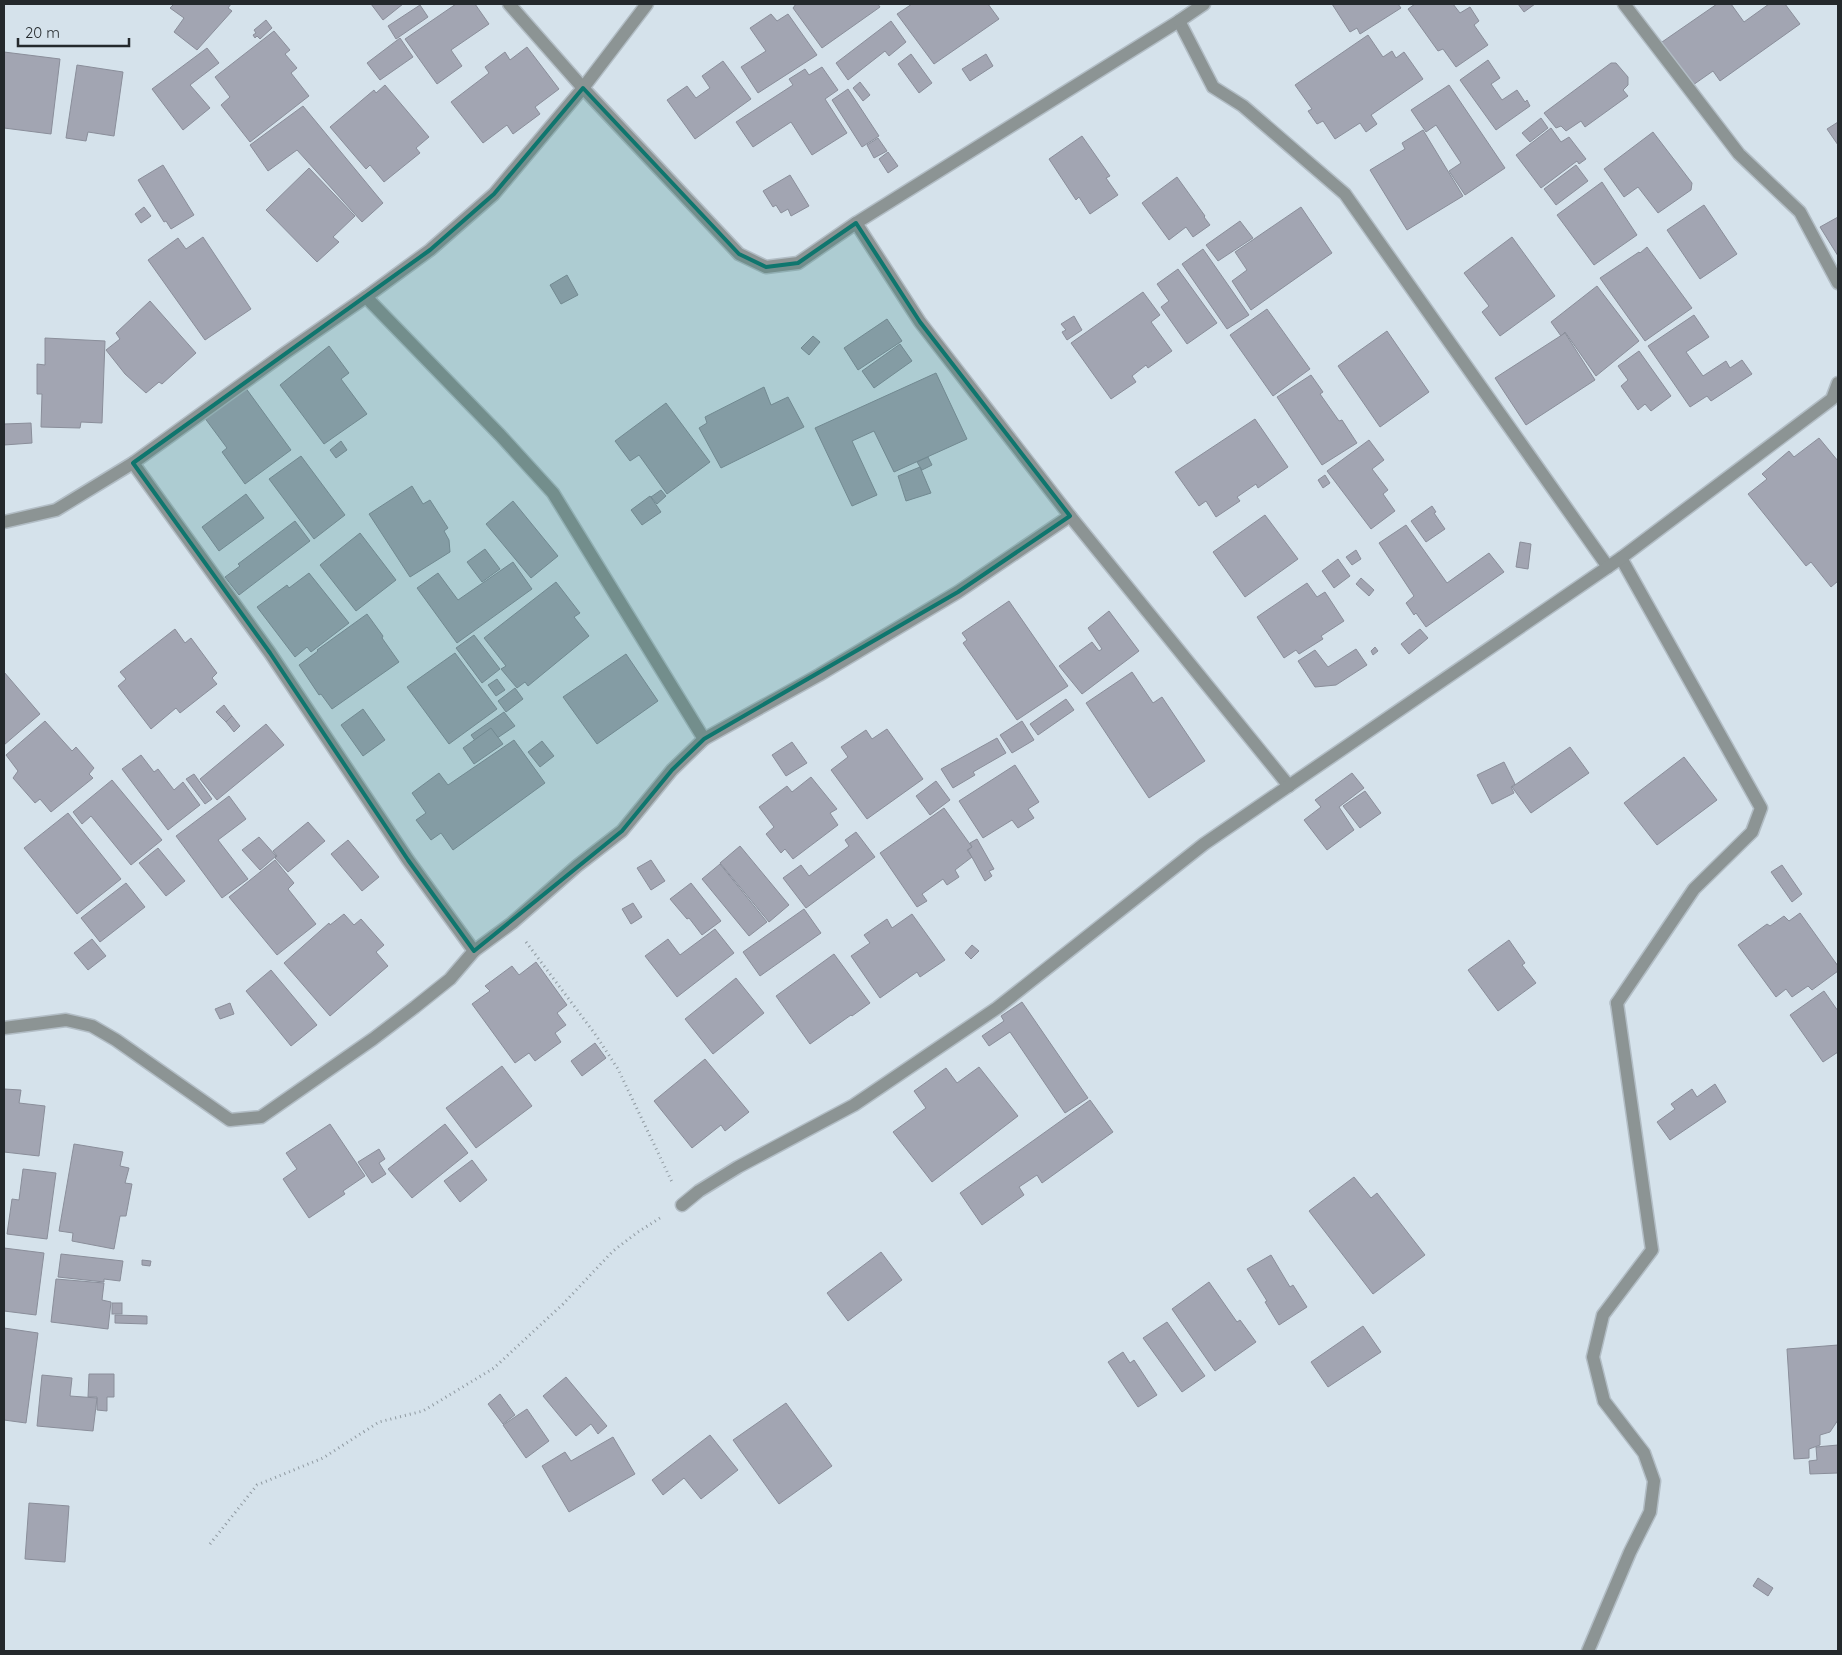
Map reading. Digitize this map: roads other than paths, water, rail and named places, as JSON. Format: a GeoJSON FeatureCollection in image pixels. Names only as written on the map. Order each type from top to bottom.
{"type":"FeatureCollection","features":[{"type":"Feature","properties":{"kind":"street"},"geometry":{"type":"LineString","coordinates":[[509,4],[583,88],[739,254],[766,267],[798,262],[856,223],[1204,4]]}},
{"type":"Feature","properties":{"kind":"street"},"geometry":{"type":"LineString","coordinates":[[4,522],[56,510],[133,463],[285,352],[366,297],[430,250],[494,194],[583,88],[648,4]]}},
{"type":"Feature","properties":{"kind":"street"},"geometry":{"type":"LineString","coordinates":[[1624,4],[1739,154],[1800,212],[1838,284]]}},
{"type":"Feature","properties":{"kind":"street"},"geometry":{"type":"LineString","coordinates":[[1179,21],[1213,87],[1243,106],[1345,194],[1608,567]]}},
{"type":"Feature","properties":{"kind":"street"},"geometry":{"type":"LineString","coordinates":[[856,223],[920,322],[1070,516],[1289,786]]}},
{"type":"Feature","properties":{"kind":"street"},"geometry":{"type":"LineString","coordinates":[[366,297],[500,434],[553,493],[704,739]]}},
{"type":"Feature","properties":{"kind":"street"},"geometry":{"type":"LineString","coordinates":[[682,1205],[699,1191],[738,1167],[854,1105],[997,1008],[1204,844],[1621,558],[1832,399],[1838,383]]}},
{"type":"Feature","properties":{"kind":"street"},"geometry":{"type":"LineString","coordinates":[[133,463],[270,653],[408,860],[474,951]]}},
{"type":"Feature","properties":{"kind":"street"},"geometry":{"type":"LineString","coordinates":[[4,1028],[66,1020],[92,1026],[116,1040],[230,1120],[261,1117],[373,1039],[450,979],[474,951],[512,923],[577,866],[622,831],[672,770],[704,739],[819,675],[958,592],[1070,516]]}},
{"type":"Feature","properties":{"kind":"street"},"geometry":{"type":"LineString","coordinates":[[1588,1651],[1630,1552],[1650,1512],[1654,1481],[1644,1453],[1604,1401],[1593,1357],[1603,1315],[1652,1250],[1617,1003],[1694,889],[1752,832],[1761,808],[1621,558]]}}]}
